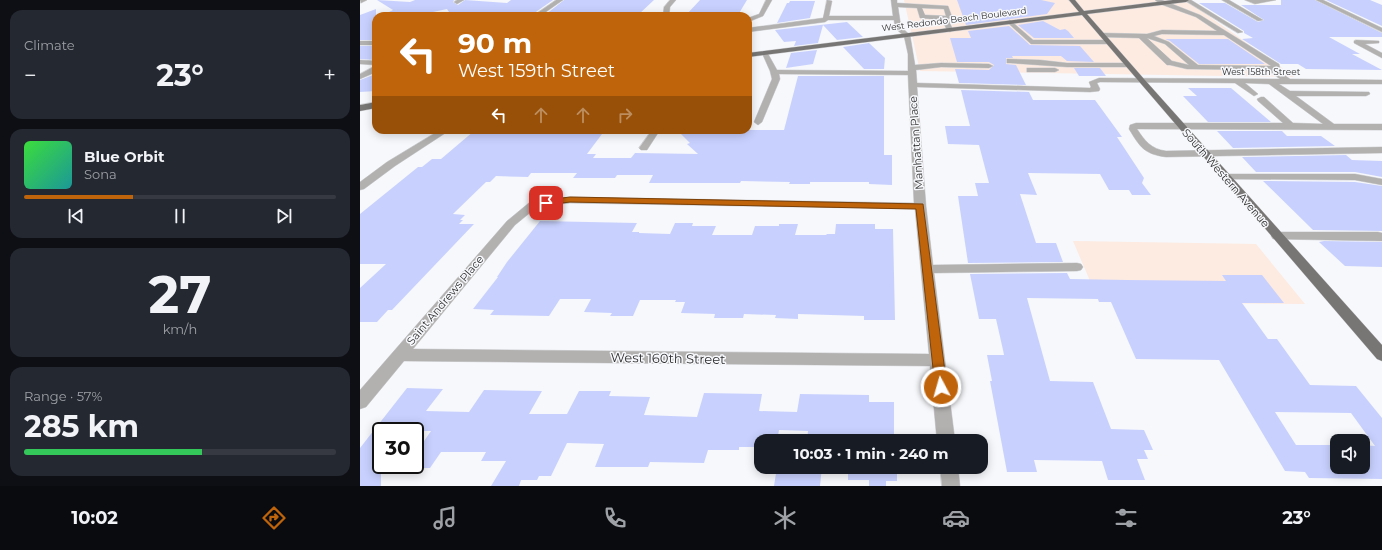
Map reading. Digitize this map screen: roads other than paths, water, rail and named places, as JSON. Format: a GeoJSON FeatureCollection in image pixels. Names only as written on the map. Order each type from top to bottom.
{"type":"FeatureCollection","features":[{"type":"Feature","properties":{"kind":"main road","name":"South Western Avenue"},"geometry":{"type":"LineString","coordinates":[[1072,0],[1140,81],[1382,355]]}},
{"type":"Feature","properties":{"kind":"main road","name":"West Redondo Beach Boulevard"},"geometry":{"type":"LineString","coordinates":[[752,55],[1160,2],[1187,0]]}},
{"type":"Feature","properties":{"kind":"main road"},"geometry":{"type":"LineString","coordinates":[[360,100],[372,98]]}},
{"type":"Feature","properties":{"kind":"main road"},"geometry":{"type":"LineString","coordinates":[[360,108],[372,106]]}},
{"type":"Feature","properties":{"kind":"street"},"geometry":{"type":"LineString","coordinates":[[542,12],[560,0]]}},
{"type":"Feature","properties":{"kind":"street"},"geometry":{"type":"LineString","coordinates":[[666,12],[667,6],[673,0]]}},
{"type":"Feature","properties":{"kind":"street"},"geometry":{"type":"LineString","coordinates":[[752,18],[761,15],[769,0]]}},
{"type":"Feature","properties":{"kind":"street"},"geometry":{"type":"LineString","coordinates":[[1187,0],[1240,32]]}},
{"type":"Feature","properties":{"kind":"street"},"geometry":{"type":"LineString","coordinates":[[1225,0],[1260,20]]}},
{"type":"Feature","properties":{"kind":"street"},"geometry":{"type":"LineString","coordinates":[[1248,0],[1255,2],[1273,0]]}},
{"type":"Feature","properties":{"kind":"street"},"geometry":{"type":"LineString","coordinates":[[1319,0],[1382,30]]}},
{"type":"Feature","properties":{"kind":"street"},"geometry":{"type":"LineString","coordinates":[[826,18],[829,1]]}},
{"type":"Feature","properties":{"kind":"street"},"geometry":{"type":"LineString","coordinates":[[907,35],[898,28],[893,2],[919,6],[946,7],[949,17],[922,17],[919,6]]}},
{"type":"Feature","properties":{"kind":"street"},"geometry":{"type":"LineString","coordinates":[[1144,36],[1170,63],[1187,67],[1276,68],[1276,66],[1198,16],[1160,2]]}},
{"type":"Feature","properties":{"kind":"street"},"geometry":{"type":"LineString","coordinates":[[752,29],[825,20],[826,18],[896,18]]}},
{"type":"Feature","properties":{"kind":"street"},"geometry":{"type":"LineString","coordinates":[[944,18],[950,30]]}},
{"type":"Feature","properties":{"kind":"street"},"geometry":{"type":"LineString","coordinates":[[1010,22],[1031,42],[1108,42]]}},
{"type":"Feature","properties":{"kind":"street"},"geometry":{"type":"LineString","coordinates":[[1144,36],[1162,32],[1225,33]]}},
{"type":"Feature","properties":{"kind":"street","name":"Manhattan Place"},"geometry":{"type":"LineString","coordinates":[[907,35],[911,54],[920,206],[945,434]]}},
{"type":"Feature","properties":{"kind":"street"},"geometry":{"type":"LineString","coordinates":[[1102,35],[1144,36],[1166,42],[1196,67]]}},
{"type":"Feature","properties":{"kind":"street"},"geometry":{"type":"LineString","coordinates":[[1377,42],[1356,42],[1382,56]]}},
{"type":"Feature","properties":{"kind":"street"},"geometry":{"type":"LineString","coordinates":[[360,43],[372,43]]}},
{"type":"Feature","properties":{"kind":"street"},"geometry":{"type":"LineString","coordinates":[[758,122],[776,79],[765,54]]}},
{"type":"Feature","properties":{"kind":"street"},"geometry":{"type":"LineString","coordinates":[[1010,61],[1067,65],[1127,65]]}},
{"type":"Feature","properties":{"kind":"street"},"geometry":{"type":"LineString","coordinates":[[360,62],[372,62]]}},
{"type":"Feature","properties":{"kind":"street"},"geometry":{"type":"LineString","coordinates":[[1030,70],[1058,70],[1067,65]]}},
{"type":"Feature","properties":{"kind":"street"},"geometry":{"type":"LineString","coordinates":[[774,72],[912,70],[941,66],[989,66]]}},
{"type":"Feature","properties":{"kind":"street"},"geometry":{"type":"LineString","coordinates":[[1270,68],[1289,82]]}},
{"type":"Feature","properties":{"kind":"street"},"geometry":{"type":"LineString","coordinates":[[363,76],[372,71]]}},
{"type":"Feature","properties":{"kind":"street","name":"West 158th Street"},"geometry":{"type":"LineString","coordinates":[[913,85],[1090,90],[1096,88],[1093,82],[1095,81],[1382,82]]}},
{"type":"Feature","properties":{"kind":"street"},"geometry":{"type":"LineString","coordinates":[[1237,81],[1292,126]]}},
{"type":"Feature","properties":{"kind":"street"},"geometry":{"type":"LineString","coordinates":[[1272,82],[1331,126]]}},
{"type":"Feature","properties":{"kind":"street"},"geometry":{"type":"LineString","coordinates":[[1288,94],[1366,94]]}},
{"type":"Feature","properties":{"kind":"street"},"geometry":{"type":"LineString","coordinates":[[1382,126],[1133,127],[1150,152],[1166,154],[1382,150]]}},
{"type":"Feature","properties":{"kind":"street"},"geometry":{"type":"LineString","coordinates":[[360,187],[391,164],[440,134]]}},
{"type":"Feature","properties":{"kind":"street"},"geometry":{"type":"LineString","coordinates":[[644,148],[653,134]]}},
{"type":"Feature","properties":{"kind":"street"},"geometry":{"type":"LineString","coordinates":[[1225,177],[1355,177],[1382,182]]}},
{"type":"Feature","properties":{"kind":"street","name":"Saint Andrews Place"},"geometry":{"type":"LineString","coordinates":[[360,402],[511,223],[534,204],[570,200],[920,206]]}},
{"type":"Feature","properties":{"kind":"street"},"geometry":{"type":"LineString","coordinates":[[1277,236],[1382,237]]}},
{"type":"Feature","properties":{"kind":"street"},"geometry":{"type":"LineString","coordinates":[[928,269],[1077,267]]}},
{"type":"Feature","properties":{"kind":"street","name":"West 160th Street"},"geometry":{"type":"LineString","coordinates":[[399,355],[938,360]]}},
{"type":"Feature","properties":{"kind":"street"},"geometry":{"type":"LineString","coordinates":[[950,474],[951,486]]}}]}
